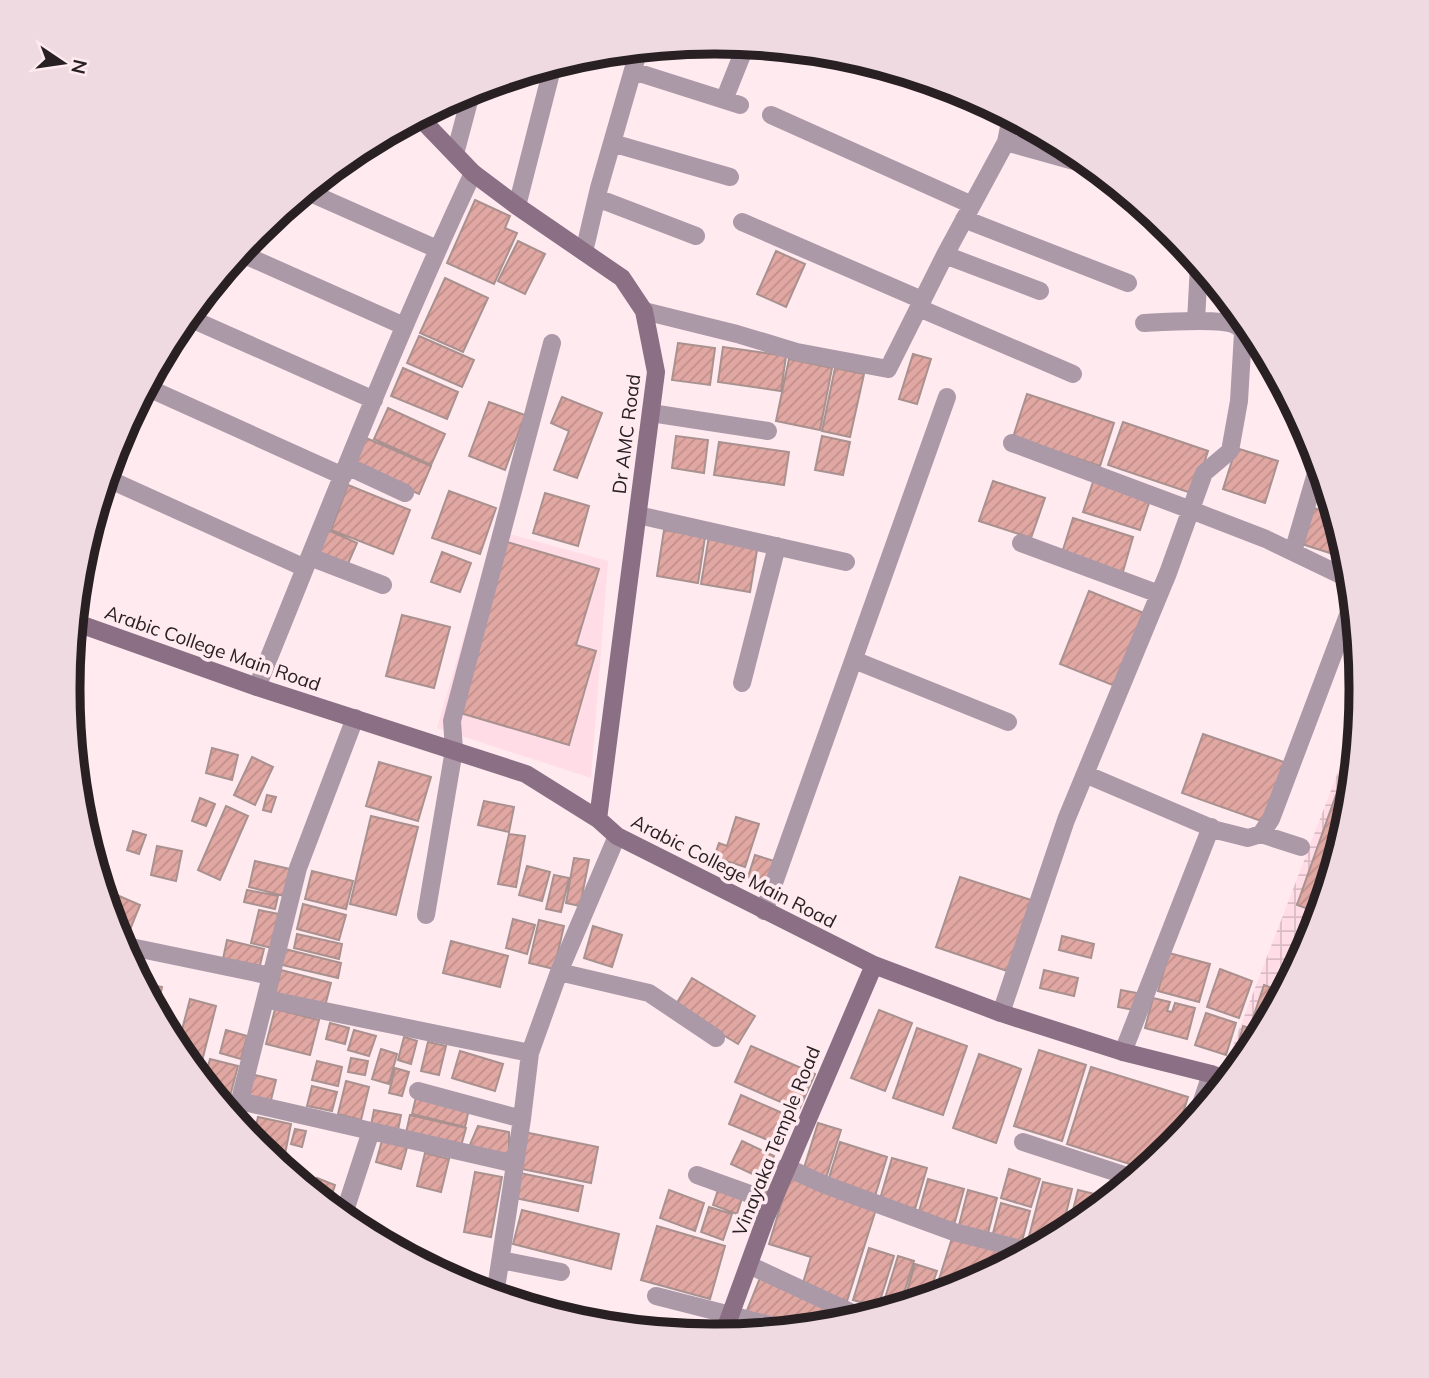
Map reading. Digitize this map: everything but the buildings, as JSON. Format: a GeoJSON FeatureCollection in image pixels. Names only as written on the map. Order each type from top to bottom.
{"type":"FeatureCollection","features":[{"type":"Feature","properties":{"kind":"main road","name":"Dr AMC Road"},"geometry":{"type":"LineString","coordinates":[[426,124],[473,173],[622,278],[644,311],[656,372],[598,819]]}},
{"type":"Feature","properties":{"kind":"main road","name":"Arabic College Main Road"},"geometry":{"type":"LineString","coordinates":[[83,625],[257,687],[526,774],[598,819],[617,836],[874,965],[1001,1013],[1123,1052],[1217,1076]]}},
{"type":"Feature","properties":{"kind":"main road","name":"Vinayaka Temple Road"},"geometry":{"type":"LineString","coordinates":[[726,1323],[786,1167],[874,965]]}},
{"type":"Feature","properties":{"kind":"street"},"geometry":{"type":"LineString","coordinates":[[633,71],[732,102],[743,55]]}},
{"type":"Feature","properties":{"kind":"street"},"geometry":{"type":"LineString","coordinates":[[584,252],[636,60]]}},
{"type":"Feature","properties":{"kind":"street"},"geometry":{"type":"LineString","coordinates":[[517,206],[550,76]]}},
{"type":"Feature","properties":{"kind":"street"},"geometry":{"type":"LineString","coordinates":[[455,154],[467,105]]}},
{"type":"Feature","properties":{"kind":"street"},"geometry":{"type":"LineString","coordinates":[[771,114],[968,212],[1128,283]]}},
{"type":"Feature","properties":{"kind":"street"},"geometry":{"type":"LineString","coordinates":[[644,311],[797,352],[888,369],[1006,142],[1008,127]]}},
{"type":"Feature","properties":{"kind":"street"},"geometry":{"type":"LineString","coordinates":[[1006,142],[1061,157]]}},
{"type":"Feature","properties":{"kind":"street"},"geometry":{"type":"LineString","coordinates":[[612,143],[730,177]]}},
{"type":"Feature","properties":{"kind":"street"},"geometry":{"type":"LineString","coordinates":[[257,687],[404,326],[473,173]]}},
{"type":"Feature","properties":{"kind":"street"},"geometry":{"type":"LineString","coordinates":[[316,195],[437,249]]}},
{"type":"Feature","properties":{"kind":"street"},"geometry":{"type":"LineString","coordinates":[[597,198],[696,236]]}},
{"type":"Feature","properties":{"kind":"street"},"geometry":{"type":"LineString","coordinates":[[742,222],[1073,374]]}},
{"type":"Feature","properties":{"kind":"street"},"geometry":{"type":"LineString","coordinates":[[945,255],[1040,292]]}},
{"type":"Feature","properties":{"kind":"street"},"geometry":{"type":"LineString","coordinates":[[249,257],[404,326]]}},
{"type":"Feature","properties":{"kind":"street"},"geometry":{"type":"LineString","coordinates":[[1196,321],[1198,278]]}},
{"type":"Feature","properties":{"kind":"street"},"geometry":{"type":"LineString","coordinates":[[1144,323],[1196,321],[1233,324]]}},
{"type":"Feature","properties":{"kind":"street"},"geometry":{"type":"LineString","coordinates":[[197,322],[374,401]]}},
{"type":"Feature","properties":{"kind":"street"},"geometry":{"type":"LineString","coordinates":[[1001,1013],[1066,820],[1159,594],[1204,473],[1230,452],[1239,401],[1243,337]]}},
{"type":"Feature","properties":{"kind":"street"},"geometry":{"type":"LineString","coordinates":[[426,915],[454,750],[452,721],[552,343]]}},
{"type":"Feature","properties":{"kind":"street"},"geometry":{"type":"LineString","coordinates":[[155,391],[345,471],[405,493]]}},
{"type":"Feature","properties":{"kind":"street"},"geometry":{"type":"LineString","coordinates":[[764,911],[947,397]]}},
{"type":"Feature","properties":{"kind":"street"},"geometry":{"type":"LineString","coordinates":[[650,413],[768,431]]}},
{"type":"Feature","properties":{"kind":"street"},"geometry":{"type":"LineString","coordinates":[[1012,443],[1266,539],[1339,574]]}},
{"type":"Feature","properties":{"kind":"street"},"geometry":{"type":"LineString","coordinates":[[1293,552],[1314,480]]}},
{"type":"Feature","properties":{"kind":"street"},"geometry":{"type":"LineString","coordinates":[[114,482],[307,563],[383,584]]}},
{"type":"Feature","properties":{"kind":"street"},"geometry":{"type":"LineString","coordinates":[[638,515],[846,562]]}},
{"type":"Feature","properties":{"kind":"street"},"geometry":{"type":"LineString","coordinates":[[1021,543],[1159,594]]}},
{"type":"Feature","properties":{"kind":"street"},"geometry":{"type":"LineString","coordinates":[[742,683],[777,546]]}},
{"type":"Feature","properties":{"kind":"street"},"geometry":{"type":"LineString","coordinates":[[1261,834],[1271,819],[1346,622]]}},
{"type":"Feature","properties":{"kind":"street"},"geometry":{"type":"LineString","coordinates":[[854,660],[1008,722]]}},
{"type":"Feature","properties":{"kind":"street"},"geometry":{"type":"LineString","coordinates":[[238,1109],[298,868],[355,718]]}},
{"type":"Feature","properties":{"kind":"street"},"geometry":{"type":"LineString","coordinates":[[1085,774],[1211,827],[1248,838],[1261,834],[1301,847]]}},
{"type":"Feature","properties":{"kind":"street"},"geometry":{"type":"LineString","coordinates":[[1123,1052],[1211,827]]}},
{"type":"Feature","properties":{"kind":"street"},"geometry":{"type":"LineString","coordinates":[[497,1285],[530,1053],[559,972],[617,836]]}},
{"type":"Feature","properties":{"kind":"street"},"geometry":{"type":"LineString","coordinates":[[135,948],[271,976]]}},
{"type":"Feature","properties":{"kind":"street"},"geometry":{"type":"LineString","coordinates":[[559,972],[649,993],[716,1038]]}},
{"type":"Feature","properties":{"kind":"street"},"geometry":{"type":"LineString","coordinates":[[266,999],[530,1053]]}},
{"type":"Feature","properties":{"kind":"street"},"geometry":{"type":"LineString","coordinates":[[418,1091],[522,1119]]}},
{"type":"Feature","properties":{"kind":"street"},"geometry":{"type":"LineString","coordinates":[[240,1101],[515,1164]]}},
{"type":"Feature","properties":{"kind":"street"},"geometry":{"type":"LineString","coordinates":[[347,1207],[371,1131]]}},
{"type":"Feature","properties":{"kind":"street"},"geometry":{"type":"LineString","coordinates":[[1023,1142],[1123,1175]]}},
{"type":"Feature","properties":{"kind":"street"},"geometry":{"type":"LineString","coordinates":[[786,1167],[823,1184],[954,1232],[1015,1248]]}},
{"type":"Feature","properties":{"kind":"street"},"geometry":{"type":"LineString","coordinates":[[697,1175],[772,1202]]}},
{"type":"Feature","properties":{"kind":"street"},"geometry":{"type":"LineString","coordinates":[[501,1260],[561,1272]]}},
{"type":"Feature","properties":{"kind":"street"},"geometry":{"type":"LineString","coordinates":[[749,1265],[846,1310]]}},
{"type":"Feature","properties":{"kind":"street"},"geometry":{"type":"LineString","coordinates":[[656,1296],[757,1322]]}},
{"type":"Feature","properties":{"kind":"shaded area"},"geometry":{"type":"Polygon","coordinates":[[[495,530],[608,561],[591,778],[437,728],[495,530]]]}},
{"type":"Feature","properties":{"kind":"shaded area"},"geometry":{"type":"Polygon","coordinates":[[[1346,751],[1337,813],[1316,893],[1284,970],[1242,1042],[1227,1061],[1346,751]]]}}]}
